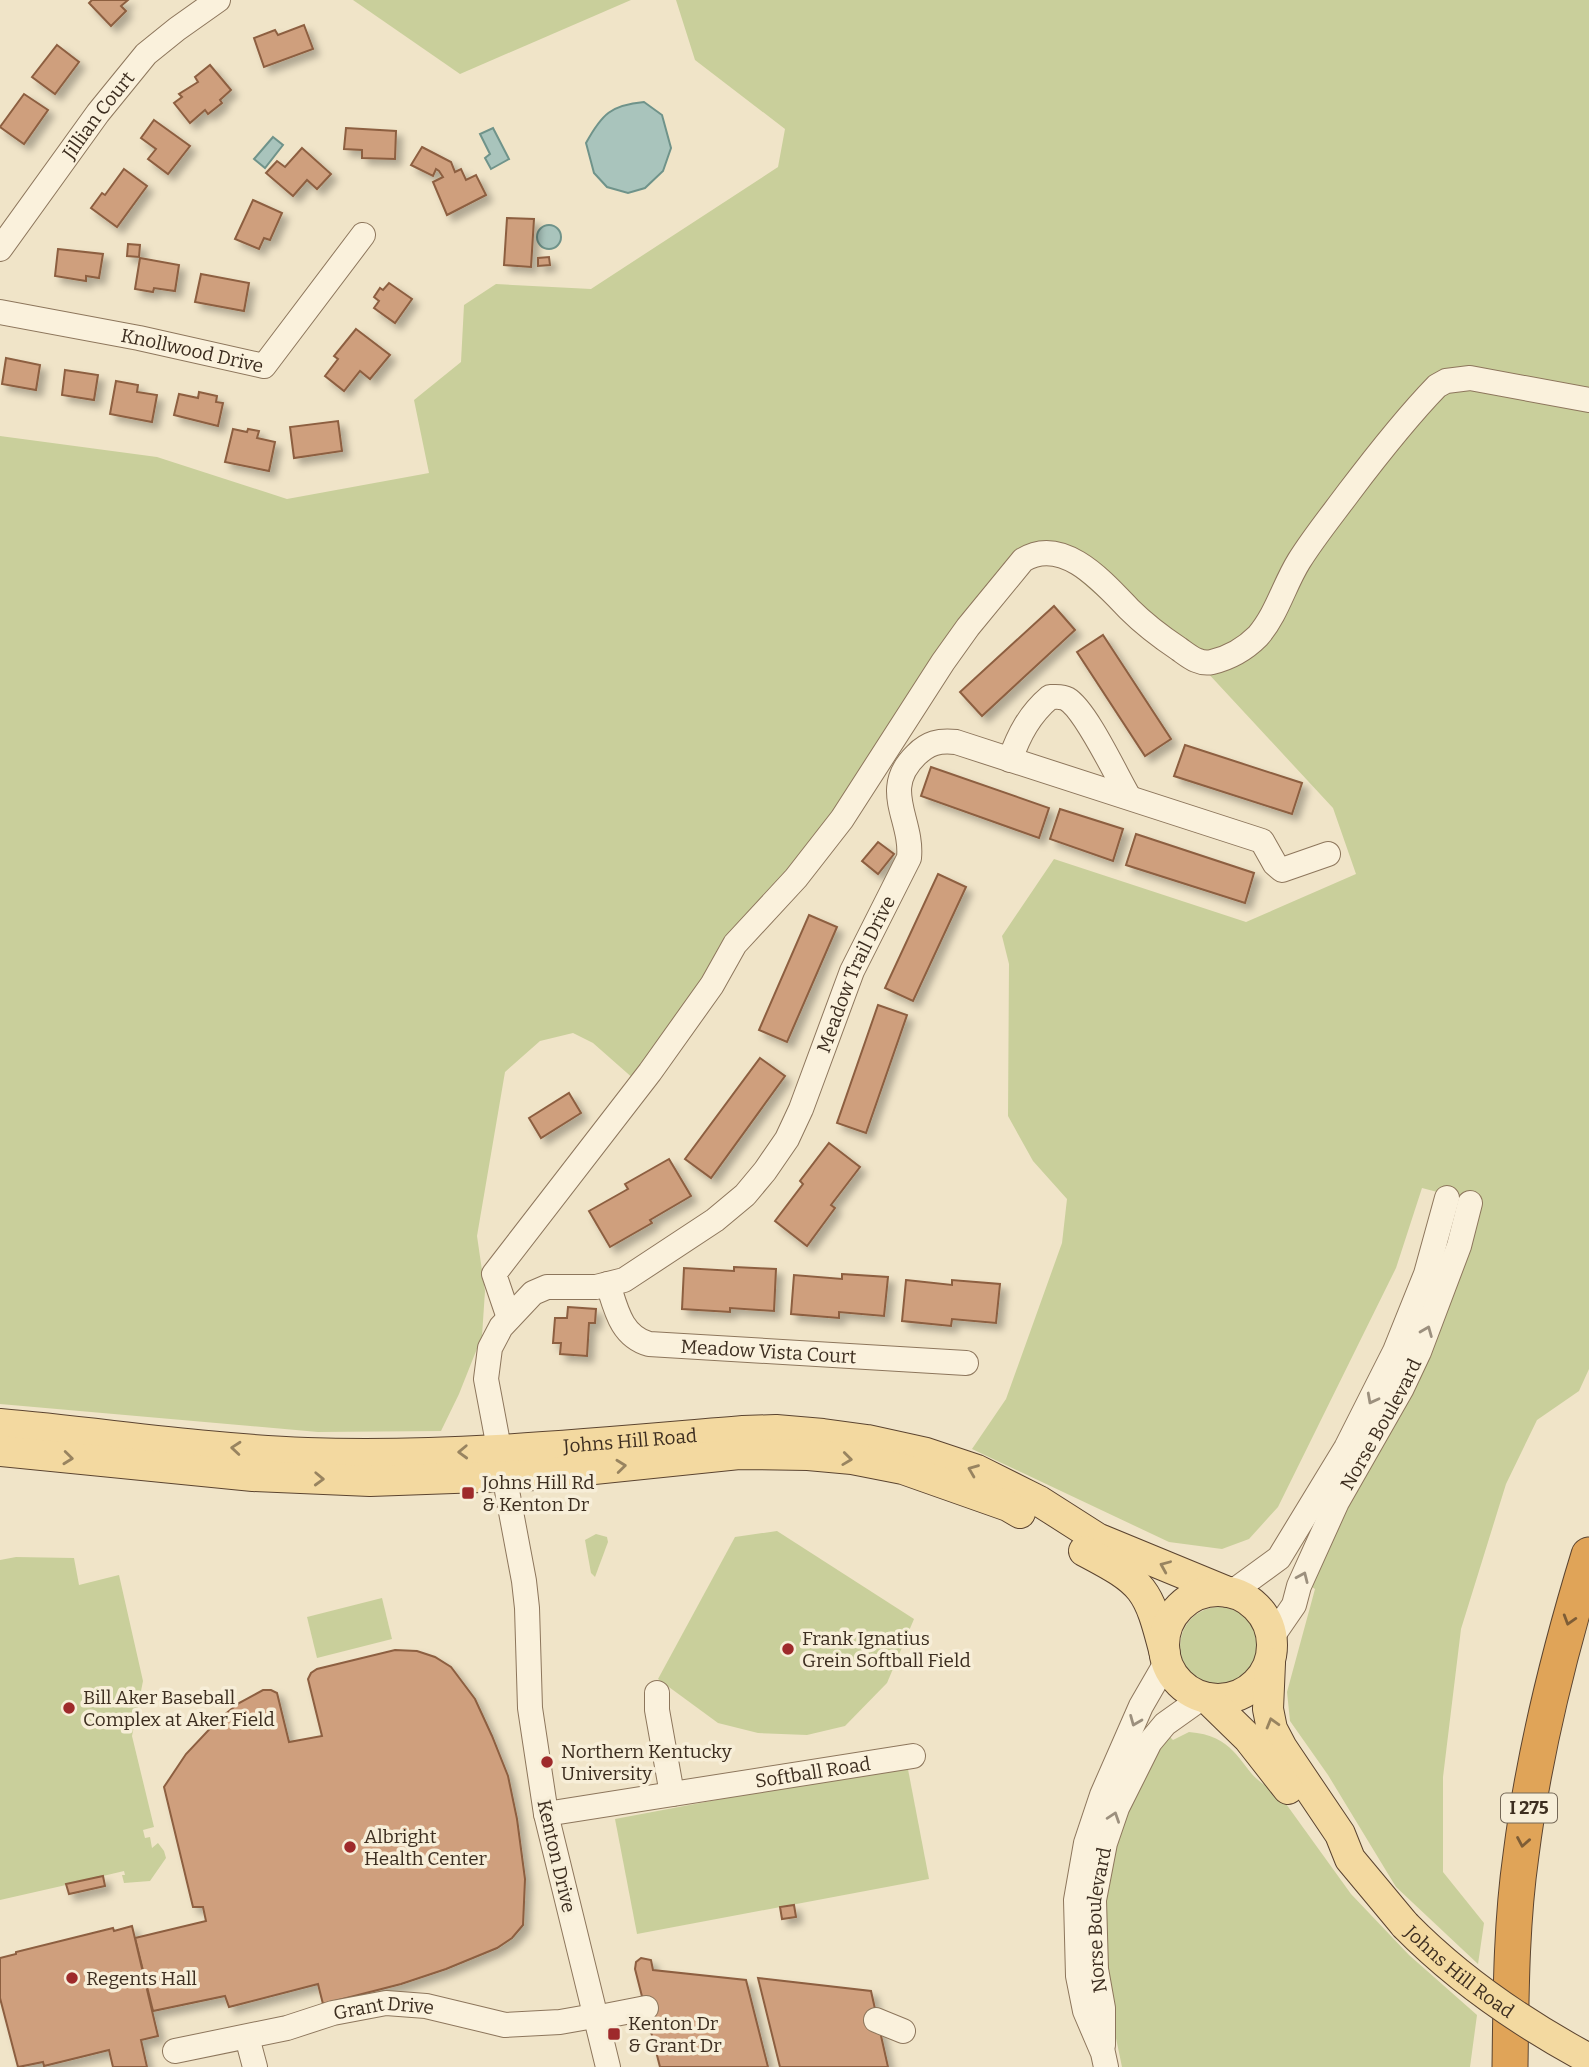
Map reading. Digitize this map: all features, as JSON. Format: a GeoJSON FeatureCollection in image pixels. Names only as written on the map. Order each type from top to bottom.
{"type":"FeatureCollection","features":[{"type":"Feature","properties":{"kind":"highway","name":"I 275"},"geometry":{"type":"LineString","coordinates":[[1510,2067],[1512,1965],[1521,1856],[1542,1731],[1564,1638],[1589,1555]]}},
{"type":"Feature","properties":{"kind":"main road","name":"Johns Hill Road"},"geometry":{"type":"LineString","coordinates":[[0,1424],[296,1452],[386,1454],[578,1471],[760,1454],[852,1459],[903,1469],[1008,1506],[1119,1569],[1143,1589],[1149,1599],[1166,1658]]}},
{"type":"Feature","properties":{"kind":"main road","name":"Johns Hill Road"},"geometry":{"type":"LineString","coordinates":[[0,1451],[253,1476],[370,1481],[743,1431],[776,1430],[867,1440],[926,1453],[977,1470],[1039,1501],[1097,1538],[1230,1592]]}},
{"type":"Feature","properties":{"kind":"main road"},"geometry":{"type":"LineString","coordinates":[[1230,1592],[1244,1597],[1257,1607],[1267,1621],[1271,1650],[1262,1677],[1251,1688],[1237,1696],[1205,1698],[1179,1682],[1166,1658],[1164,1637],[1170,1620],[1180,1606],[1202,1594],[1230,1592]]}},
{"type":"Feature","properties":{"kind":"main road","name":"Johns Hill Road"},"geometry":{"type":"LineString","coordinates":[[1271,1650],[1267,1697],[1272,1729],[1340,1834],[1350,1859]]}},
{"type":"Feature","properties":{"kind":"main road","name":"Johns Hill Road"},"geometry":{"type":"LineString","coordinates":[[1205,1698],[1248,1738],[1324,1840],[1350,1859],[1405,1926],[1427,1948],[1508,2011],[1589,2059]]}},
{"type":"Feature","properties":{"kind":"street","name":"Jillian Court"},"geometry":{"type":"LineString","coordinates":[[0,249],[98,113],[146,54],[218,0]]}},
{"type":"Feature","properties":{"kind":"street","name":"Knollwood Drive"},"geometry":{"type":"LineString","coordinates":[[0,312],[264,366],[363,234]]}},
{"type":"Feature","properties":{"kind":"street"},"geometry":{"type":"LineString","coordinates":[[509,1318],[494,1274],[650,1072],[712,985],[735,944],[796,878],[842,819],[943,662],[1023,560],[1029,556],[1054,552],[1072,560],[1110,589],[1166,640],[1197,661],[1209,663],[1232,656],[1258,636],[1278,607],[1298,562],[1321,527],[1372,461],[1437,386],[1446,381],[1470,378],[1589,400]]}},
{"type":"Feature","properties":{"kind":"street"},"geometry":{"type":"LineString","coordinates":[[1010,760],[1021,733],[1039,706],[1050,696],[1064,697],[1073,704],[1087,724],[1129,797]]}},
{"type":"Feature","properties":{"kind":"street","name":"Meadow Trail Drive"},"geometry":{"type":"LineString","coordinates":[[502,1464],[486,1379],[490,1348],[501,1327],[533,1293],[547,1287],[579,1288],[624,1280],[715,1220],[745,1195],[787,1139],[801,1109],[852,971],[909,858],[908,838],[898,800],[902,772],[922,749],[941,741],[956,741],[1262,841],[1275,864],[1282,870],[1328,854]]}},
{"type":"Feature","properties":{"kind":"street","name":"Norse Boulevard"},"geometry":{"type":"LineString","coordinates":[[1230,1592],[1279,1558],[1346,1448],[1395,1351],[1459,1201],[1459,1246],[1419,1352],[1402,1388],[1337,1502],[1299,1586],[1294,1605],[1271,1650]]}},
{"type":"Feature","properties":{"kind":"street","name":"Meadow Vista Court"},"geometry":{"type":"LineString","coordinates":[[608,1284],[624,1328],[633,1338],[649,1344],[966,1363]]}},
{"type":"Feature","properties":{"kind":"street","name":"Kenton Drive"},"geometry":{"type":"LineString","coordinates":[[502,1464],[524,1581],[530,1708],[546,1814],[608,2067]]}},
{"type":"Feature","properties":{"kind":"street","name":"Norse Boulevard"},"geometry":{"type":"LineString","coordinates":[[1105,2060],[1085,2011],[1080,1987],[1076,1899],[1086,1843],[1102,1795],[1141,1706],[1166,1658]]}},
{"type":"Feature","properties":{"kind":"street"},"geometry":{"type":"LineString","coordinates":[[657,1693],[657,1710],[672,1794]]}},
{"type":"Feature","properties":{"kind":"street","name":"Norse Boulevard"},"geometry":{"type":"LineString","coordinates":[[1105,2060],[1104,2008],[1096,1969],[1094,1900],[1105,1843],[1117,1808],[1150,1742],[1165,1724],[1205,1698]]}},
{"type":"Feature","properties":{"kind":"street","name":"Softball Road"},"geometry":{"type":"LineString","coordinates":[[546,1814],[913,1756]]}},
{"type":"Feature","properties":{"kind":"street","name":"Grant Drive"},"geometry":{"type":"LineString","coordinates":[[175,2051],[287,2028],[333,2013],[386,2003],[426,2006],[505,2025],[560,2022],[644,2001]]}},
{"type":"Feature","properties":{"kind":"street"},"geometry":{"type":"LineString","coordinates":[[876,2020],[903,2031]]}},
{"type":"Feature","properties":{"kind":"street"},"geometry":{"type":"LineString","coordinates":[[247,2037],[255,2067]]}},
{"type":"Feature","properties":{"kind":"green space"},"geometry":{"type":"Polygon","coordinates":[[[353,0],[631,0],[460,74],[353,0]]]}},
{"type":"Feature","properties":{"kind":"green space"},"geometry":{"type":"Polygon","coordinates":[[[676,0],[1589,0],[1589,1369],[1579,1391],[1537,1420],[1506,1484],[1461,1629],[1443,1777],[1443,1872],[1484,1923],[1478,1964],[1396,1887],[1328,1775],[1290,1721],[1287,1692],[1315,1589],[1309,1585],[1479,1203],[1422,1188],[1396,1268],[1278,1507],[1249,1539],[1222,1549],[1169,1542],[972,1449],[1006,1399],[1062,1243],[1067,1199],[1033,1161],[1008,1116],[1009,964],[1002,936],[1054,859],[1246,922],[1356,874],[1333,808],[1205,670],[1122,617],[1075,576],[1081,560],[1036,551],[879,750],[635,1080],[593,1043],[573,1033],[540,1041],[505,1072],[477,1236],[485,1291],[482,1336],[441,1431],[318,1432],[0,1404],[0,436],[157,457],[287,499],[429,473],[414,400],[461,362],[464,305],[496,284],[591,289],[778,167],[785,129],[695,60],[676,0]]]}},
{"type":"Feature","properties":{"kind":"green space","name":"Frank Ignatius Grein Softball Field"},"geometry":{"type":"Polygon","coordinates":[[[777,1531],[914,1619],[887,1683],[845,1726],[807,1735],[758,1733],[718,1723],[658,1679],[735,1537],[777,1531]]]}},
{"type":"Feature","properties":{"kind":"green space"},"geometry":{"type":"Polygon","coordinates":[[[596,1534],[607,1537],[608,1542],[595,1577],[591,1573],[585,1540],[596,1534]]]}},
{"type":"Feature","properties":{"kind":"green space","name":"Bill Aker Baseball Complex at Aker Field"},"geometry":{"type":"Polygon","coordinates":[[[16,1557],[74,1558],[79,1585],[119,1575],[143,1681],[132,1736],[154,1827],[143,1830],[145,1838],[150,1837],[152,1848],[158,1843],[166,1858],[150,1881],[124,1883],[124,1871],[103,1876],[105,1886],[69,1894],[66,1885],[0,1900],[0,1560],[16,1557]]]}},
{"type":"Feature","properties":{"kind":"green space"},"geometry":{"type":"Polygon","coordinates":[[[382,1598],[392,1639],[317,1658],[307,1617],[382,1598]]]}},
{"type":"Feature","properties":{"kind":"green space"},"geometry":{"type":"Polygon","coordinates":[[[1219,1607],[1234,1610],[1246,1619],[1255,1631],[1258,1646],[1255,1661],[1246,1673],[1234,1682],[1219,1685],[1204,1682],[1192,1673],[1183,1661],[1180,1646],[1183,1631],[1192,1619],[1204,1610],[1219,1607]]]}},
{"type":"Feature","properties":{"kind":"green space"},"geometry":{"type":"Polygon","coordinates":[[[1189,1732],[1221,1741],[1255,1777],[1276,1790],[1351,1894],[1409,1955],[1477,2015],[1470,2067],[1122,2067],[1111,2014],[1102,1941],[1107,1879],[1125,1802],[1167,1734],[1173,1740],[1189,1732]]]}},
{"type":"Feature","properties":{"kind":"green space"},"geometry":{"type":"Polygon","coordinates":[[[907,1764],[929,1879],[637,1934],[615,1819],[907,1764]]]}},
{"type":"Feature","properties":{"kind":"water"},"geometry":{"type":"Polygon","coordinates":[[[644,102],[662,115],[671,148],[663,171],[645,188],[628,193],[607,187],[594,173],[586,143],[597,125],[609,113],[623,106],[644,102]]]}},
{"type":"Feature","properties":{"kind":"water"},"geometry":{"type":"Polygon","coordinates":[[[493,128],[509,159],[491,169],[485,158],[490,154],[480,134],[493,128]]]}},
{"type":"Feature","properties":{"kind":"water"},"geometry":{"type":"Polygon","coordinates":[[[273,137],[283,145],[265,168],[254,159],[273,137]]]}},
{"type":"Feature","properties":{"kind":"water"},"geometry":{"type":"Polygon","coordinates":[[[549,225],[558,228],[561,237],[558,246],[549,249],[540,246],[537,237],[540,228],[549,225]]]}},
{"type":"Feature","properties":{"kind":"building"},"geometry":{"type":"Polygon","coordinates":[[[92,0],[128,0],[121,6],[126,11],[111,26],[89,3],[92,0]]]}},
{"type":"Feature","properties":{"kind":"building"},"geometry":{"type":"Polygon","coordinates":[[[304,25],[313,49],[264,67],[254,38],[275,30],[278,35],[304,25]]]}},
{"type":"Feature","properties":{"kind":"building"},"geometry":{"type":"Polygon","coordinates":[[[57,45],[79,62],[55,94],[32,77],[57,45]]]}},
{"type":"Feature","properties":{"kind":"building"},"geometry":{"type":"Polygon","coordinates":[[[210,65],[231,90],[220,100],[222,103],[208,114],[205,110],[190,123],[174,103],[182,97],[179,94],[198,82],[195,77],[210,65]]]}},
{"type":"Feature","properties":{"kind":"building"},"geometry":{"type":"Polygon","coordinates":[[[24,94],[48,110],[24,144],[0,127],[24,94]]]}},
{"type":"Feature","properties":{"kind":"building"},"geometry":{"type":"Polygon","coordinates":[[[154,120],[190,146],[168,174],[148,159],[156,149],[141,138],[154,120]]]}},
{"type":"Feature","properties":{"kind":"building"},"geometry":{"type":"Polygon","coordinates":[[[346,128],[396,131],[395,159],[362,158],[362,150],[344,149],[346,128]]]}},
{"type":"Feature","properties":{"kind":"building"},"geometry":{"type":"Polygon","coordinates":[[[422,147],[451,162],[455,172],[461,169],[466,180],[476,175],[486,195],[447,215],[433,182],[443,177],[439,171],[436,169],[433,176],[411,165],[422,147]]]}},
{"type":"Feature","properties":{"kind":"building"},"geometry":{"type":"Polygon","coordinates":[[[302,148],[331,174],[317,189],[307,180],[293,196],[266,173],[277,161],[285,167],[302,148]]]}},
{"type":"Feature","properties":{"kind":"building"},"geometry":{"type":"Polygon","coordinates":[[[124,169],[147,186],[117,227],[91,208],[102,193],[105,195],[124,169]]]}},
{"type":"Feature","properties":{"kind":"building"},"geometry":{"type":"Polygon","coordinates":[[[253,200],[282,213],[270,240],[264,238],[259,249],[235,239],[253,200]]]}},
{"type":"Feature","properties":{"kind":"building"},"geometry":{"type":"Polygon","coordinates":[[[507,218],[534,219],[531,267],[504,265],[507,218]]]}},
{"type":"Feature","properties":{"kind":"building"},"geometry":{"type":"Polygon","coordinates":[[[128,244],[140,245],[139,257],[127,256],[128,244]]]}},
{"type":"Feature","properties":{"kind":"building"},"geometry":{"type":"Polygon","coordinates":[[[58,249],[103,254],[99,278],[86,276],[86,281],[55,276],[58,249]]]}},
{"type":"Feature","properties":{"kind":"building"},"geometry":{"type":"Polygon","coordinates":[[[549,257],[550,265],[538,266],[538,258],[549,257]]]}},
{"type":"Feature","properties":{"kind":"building"},"geometry":{"type":"Polygon","coordinates":[[[140,258],[179,265],[175,291],[135,289],[140,258]]]}},
{"type":"Feature","properties":{"kind":"building"},"geometry":{"type":"Polygon","coordinates":[[[201,274],[249,283],[244,311],[195,302],[201,274]]]}},
{"type":"Feature","properties":{"kind":"building"},"geometry":{"type":"Polygon","coordinates":[[[389,283],[412,299],[395,323],[374,308],[379,301],[374,297],[380,288],[383,290],[389,283]]]}},
{"type":"Feature","properties":{"kind":"building"},"geometry":{"type":"Polygon","coordinates":[[[356,329],[390,355],[370,379],[360,371],[344,391],[325,376],[338,359],[334,356],[356,329]]]}},
{"type":"Feature","properties":{"kind":"building"},"geometry":{"type":"Polygon","coordinates":[[[6,358],[40,365],[36,390],[2,384],[6,358]]]}},
{"type":"Feature","properties":{"kind":"building"},"geometry":{"type":"Polygon","coordinates":[[[65,370],[98,375],[94,400],[62,395],[65,370]]]}},
{"type":"Feature","properties":{"kind":"building"},"geometry":{"type":"Polygon","coordinates":[[[116,381],[138,385],[137,392],[157,395],[152,422],[110,414],[116,381]]]}},
{"type":"Feature","properties":{"kind":"building"},"geometry":{"type":"Polygon","coordinates":[[[199,392],[217,396],[216,402],[223,403],[218,426],[174,415],[179,394],[198,398],[199,392]]]}},
{"type":"Feature","properties":{"kind":"building"},"geometry":{"type":"Polygon","coordinates":[[[338,421],[342,451],[294,458],[290,427],[338,421]]]}},
{"type":"Feature","properties":{"kind":"building"},"geometry":{"type":"Polygon","coordinates":[[[233,429],[259,431],[257,438],[275,442],[269,471],[225,462],[233,429]]]}},
{"type":"Feature","properties":{"kind":"building"},"geometry":{"type":"Polygon","coordinates":[[[1054,606],[1075,630],[982,716],[960,692],[1054,606]]]}},
{"type":"Feature","properties":{"kind":"building"},"geometry":{"type":"Polygon","coordinates":[[[1103,635],[1171,739],[1145,756],[1077,652],[1103,635]]]}},
{"type":"Feature","properties":{"kind":"building"},"geometry":{"type":"Polygon","coordinates":[[[1185,745],[1302,783],[1292,814],[1174,776],[1185,745]]]}},
{"type":"Feature","properties":{"kind":"building"},"geometry":{"type":"Polygon","coordinates":[[[931,767],[1049,808],[1039,838],[921,796],[931,767]]]}},
{"type":"Feature","properties":{"kind":"building"},"geometry":{"type":"Polygon","coordinates":[[[1060,809],[1123,829],[1113,861],[1050,839],[1060,809]]]}},
{"type":"Feature","properties":{"kind":"building"},"geometry":{"type":"Polygon","coordinates":[[[1136,834],[1254,873],[1245,903],[1126,865],[1136,834]]]}},
{"type":"Feature","properties":{"kind":"building"},"geometry":{"type":"Polygon","coordinates":[[[878,842],[894,854],[878,874],[862,861],[878,842]]]}},
{"type":"Feature","properties":{"kind":"building"},"geometry":{"type":"Polygon","coordinates":[[[938,874],[966,887],[913,1001],[885,988],[938,874]]]}},
{"type":"Feature","properties":{"kind":"building"},"geometry":{"type":"Polygon","coordinates":[[[809,915],[837,927],[787,1042],[759,1030],[809,915]]]}},
{"type":"Feature","properties":{"kind":"building"},"geometry":{"type":"Polygon","coordinates":[[[878,1005],[907,1015],[866,1133],[837,1123],[878,1005]]]}},
{"type":"Feature","properties":{"kind":"building"},"geometry":{"type":"Polygon","coordinates":[[[760,1058],[785,1076],[711,1178],[685,1159],[760,1058]]]}},
{"type":"Feature","properties":{"kind":"building"},"geometry":{"type":"Polygon","coordinates":[[[569,1093],[581,1113],[541,1138],[529,1118],[569,1093]]]}},
{"type":"Feature","properties":{"kind":"building"},"geometry":{"type":"Polygon","coordinates":[[[829,1143],[860,1167],[831,1205],[835,1208],[807,1246],[775,1221],[803,1184],[800,1181],[829,1143]]]}},
{"type":"Feature","properties":{"kind":"building"},"geometry":{"type":"Polygon","coordinates":[[[669,1159],[691,1196],[610,1247],[589,1211],[628,1189],[625,1184],[669,1159]]]}},
{"type":"Feature","properties":{"kind":"building"},"geometry":{"type":"Polygon","coordinates":[[[734,1267],[776,1269],[774,1311],[682,1309],[684,1268],[734,1271],[734,1267]]]}},
{"type":"Feature","properties":{"kind":"building"},"geometry":{"type":"Polygon","coordinates":[[[842,1274],[888,1277],[884,1316],[839,1312],[839,1318],[791,1314],[794,1275],[842,1279],[842,1274]]]}},
{"type":"Feature","properties":{"kind":"building"},"geometry":{"type":"Polygon","coordinates":[[[906,1280],[952,1285],[952,1280],[1000,1284],[996,1323],[952,1319],[951,1326],[902,1321],[906,1280]]]}},
{"type":"Feature","properties":{"kind":"building"},"geometry":{"type":"Polygon","coordinates":[[[568,1307],[596,1309],[595,1323],[589,1323],[587,1356],[560,1354],[561,1343],[553,1343],[555,1318],[567,1318],[568,1307]]]}},
{"type":"Feature","properties":{"kind":"building","name":"Albright Health Center"},"geometry":{"type":"Polygon","coordinates":[[[395,1650],[417,1651],[435,1657],[451,1667],[475,1699],[508,1776],[525,1879],[523,1925],[512,1938],[497,1948],[446,1969],[401,1984],[323,2004],[318,1984],[229,2007],[225,1996],[153,2011],[135,1938],[206,1921],[203,1907],[193,1907],[164,1787],[186,1754],[219,1719],[239,1703],[263,1690],[277,1693],[289,1742],[322,1736],[308,1679],[311,1673],[317,1669],[395,1650]]]}},
{"type":"Feature","properties":{"kind":"building"},"geometry":{"type":"Polygon","coordinates":[[[103,1876],[105,1886],[69,1894],[66,1884],[103,1876]]]}},
{"type":"Feature","properties":{"kind":"building"},"geometry":{"type":"Polygon","coordinates":[[[794,1905],[796,1917],[782,1919],[780,1907],[794,1905]]]}},
{"type":"Feature","properties":{"kind":"building","name":"Regents Hall"},"geometry":{"type":"Polygon","coordinates":[[[132,1926],[158,2036],[141,2040],[147,2067],[113,2067],[109,2050],[44,2066],[43,2062],[18,2067],[0,1998],[0,1958],[113,1928],[114,1931],[132,1926]]]}},
{"type":"Feature","properties":{"kind":"building"},"geometry":{"type":"Polygon","coordinates":[[[641,1958],[651,1960],[653,1970],[746,1980],[768,2067],[660,2067],[635,1969],[636,1962],[641,1958]]]}},
{"type":"Feature","properties":{"kind":"building"},"geometry":{"type":"Polygon","coordinates":[[[758,1978],[871,1991],[888,2067],[780,2067],[758,1978]]]}},
{"type":"Feature","properties":{"kind":"place","name":"Johns Hill Rd & Kenton Dr"},"geometry":{"type":"Point","coordinates":[468,1493]}},
{"type":"Feature","properties":{"kind":"place","name":"Frank Ignatius Grein Softball Field"},"geometry":{"type":"Point","coordinates":[788,1649]}},
{"type":"Feature","properties":{"kind":"place","name":"Bill Aker Baseball Complex at Aker Field"},"geometry":{"type":"Point","coordinates":[69,1708]}},
{"type":"Feature","properties":{"kind":"place","name":"Northern Kentucky University"},"geometry":{"type":"Point","coordinates":[547,1762]}},
{"type":"Feature","properties":{"kind":"place","name":"Albright Health Center"},"geometry":{"type":"Point","coordinates":[350,1847]}},
{"type":"Feature","properties":{"kind":"place","name":"Regents Hall"},"geometry":{"type":"Point","coordinates":[72,1978]}},
{"type":"Feature","properties":{"kind":"place","name":"Kenton Dr & Grant Dr"},"geometry":{"type":"Point","coordinates":[614,2034]}}]}
